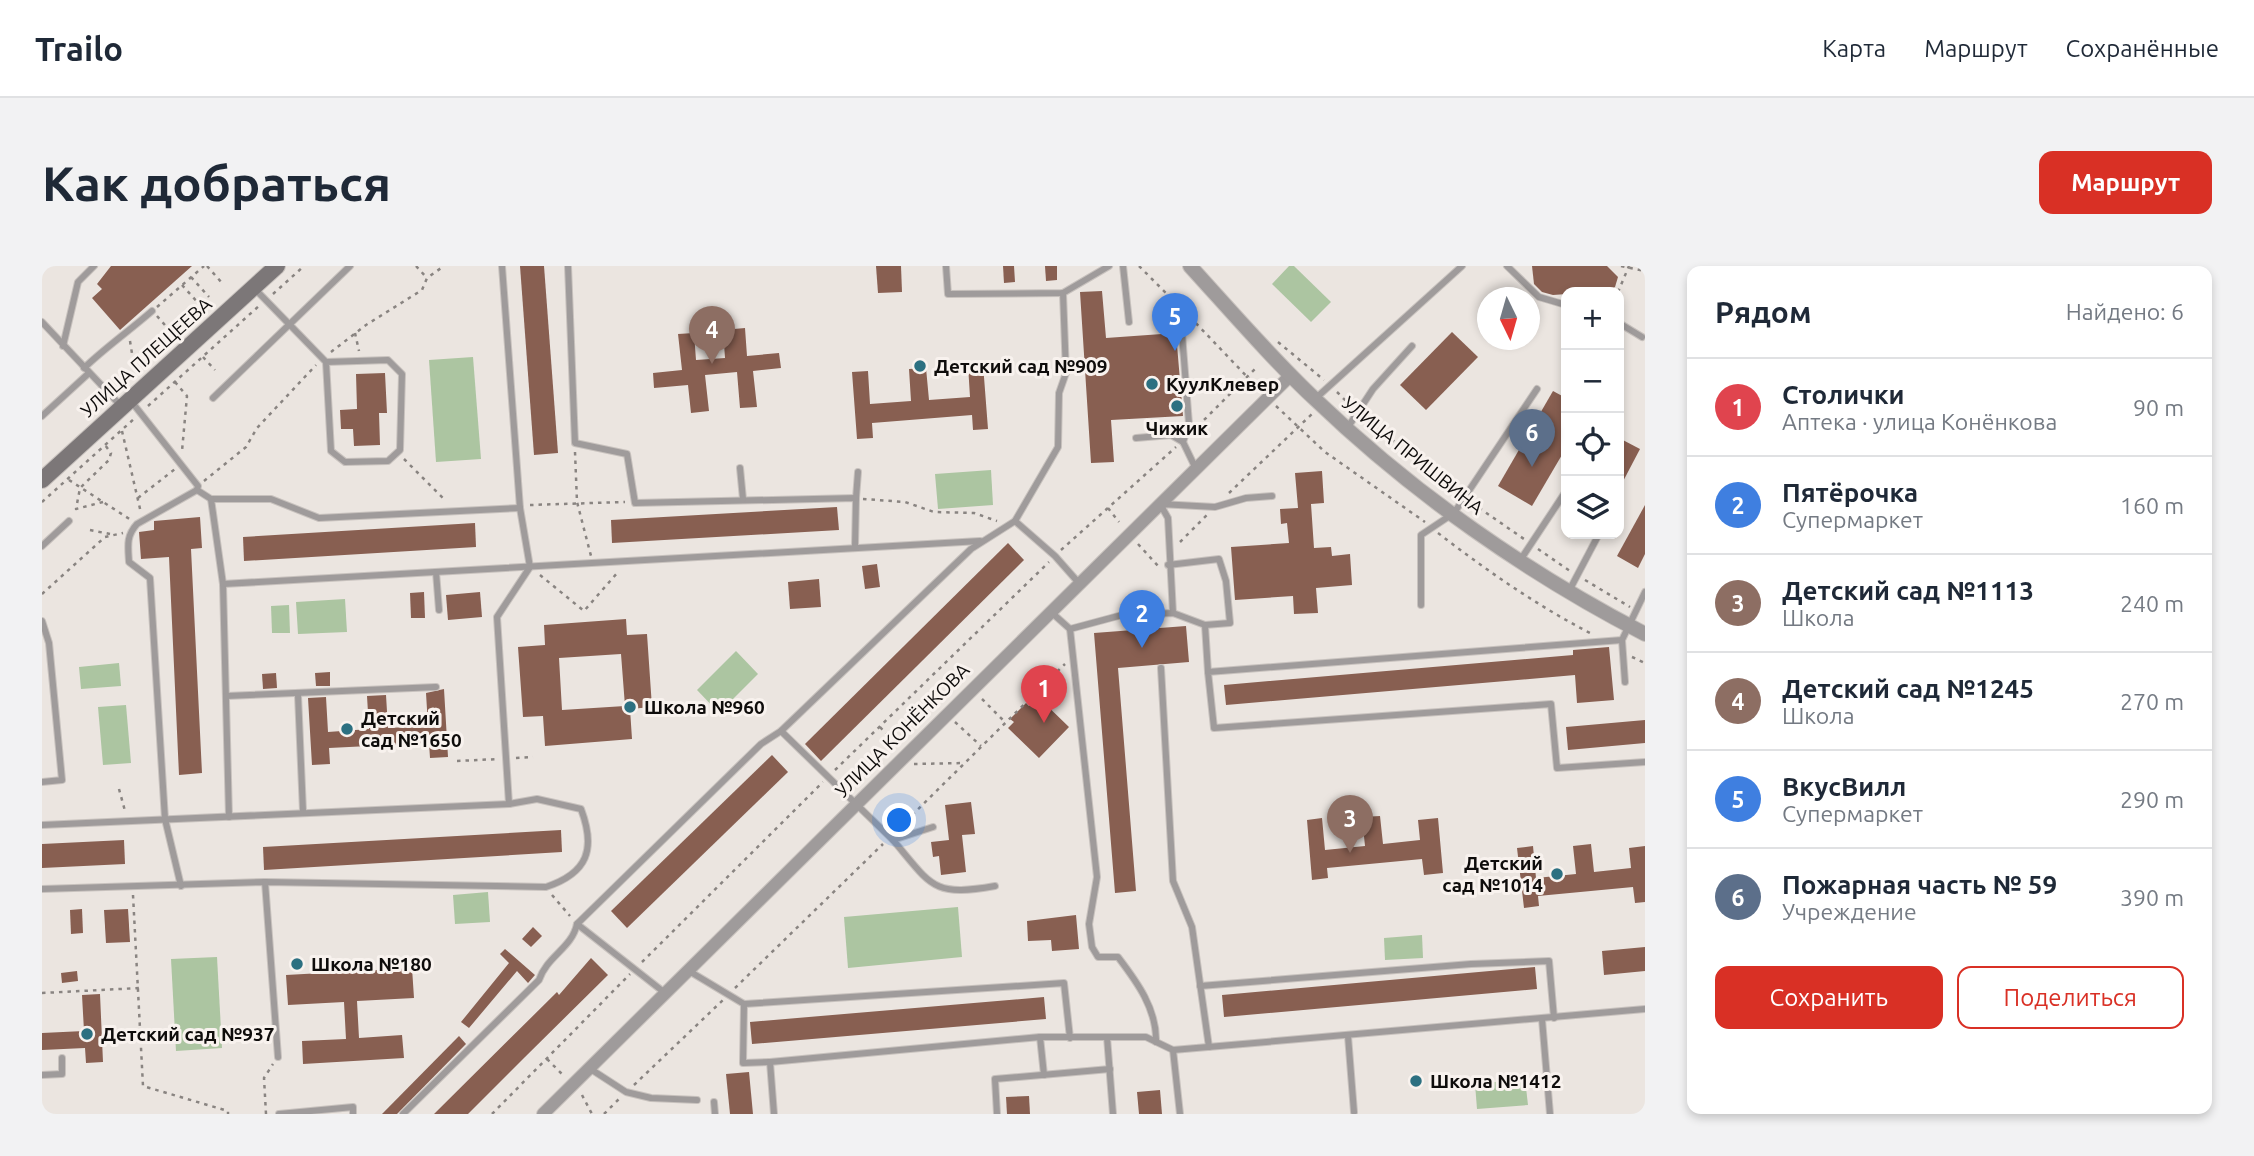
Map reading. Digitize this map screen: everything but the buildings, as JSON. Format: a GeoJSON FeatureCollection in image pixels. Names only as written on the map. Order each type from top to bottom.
{"type":"FeatureCollection","features":[{"type":"Feature","properties":{"kind":"main road","name":"УЛИЦА ПЛЕЩЕЕВА"},"geometry":{"type":"LineString","coordinates":[[42,480],[277,266]]}},
{"type":"Feature","properties":{"kind":"street","name":"УЛИЦА ПРИШВИНА"},"geometry":{"type":"LineString","coordinates":[[1189,266],[1290,375],[1314,406],[1520,561],[1645,634]]}},
{"type":"Feature","properties":{"kind":"street","name":"УЛИЦА КОНЁНКОВА"},"geometry":{"type":"LineString","coordinates":[[543,1114],[1049,610],[1290,375]]}},
{"type":"Feature","properties":{"kind":"lane"},"geometry":{"type":"LineString","coordinates":[[63,346],[78,282],[94,266]]}},
{"type":"Feature","properties":{"kind":"lane"},"geometry":{"type":"LineString","coordinates":[[213,398],[350,266]]}},
{"type":"Feature","properties":{"kind":"lane"},"geometry":{"type":"LineString","coordinates":[[502,266],[520,508],[530,566],[497,617],[509,804]]}},
{"type":"Feature","properties":{"kind":"lane"},"geometry":{"type":"LineString","coordinates":[[568,266],[575,443],[626,454],[635,502],[856,498]]}},
{"type":"Feature","properties":{"kind":"lane"},"geometry":{"type":"LineString","coordinates":[[946,266],[948,293],[1063,293],[1109,266]]}},
{"type":"Feature","properties":{"kind":"lane"},"geometry":{"type":"LineString","coordinates":[[1123,266],[1129,322]]}},
{"type":"Feature","properties":{"kind":"lane"},"geometry":{"type":"LineString","coordinates":[[1314,406],[1330,385],[1462,266]]}},
{"type":"Feature","properties":{"kind":"lane"},"geometry":{"type":"LineString","coordinates":[[1507,266],[1539,298],[1561,304]]}},
{"type":"Feature","properties":{"kind":"lane"},"geometry":{"type":"LineString","coordinates":[[254,288],[326,362],[331,451],[345,462],[388,461],[397,452],[402,374],[388,360],[326,362]]}},
{"type":"Feature","properties":{"kind":"lane"},"geometry":{"type":"LineString","coordinates":[[403,1114],[539,980],[543,967],[574,938],[577,924],[761,744],[781,731],[982,541],[1015,521],[1058,447],[1059,393],[1066,373],[1063,293]]}},
{"type":"Feature","properties":{"kind":"lane"},"geometry":{"type":"LineString","coordinates":[[1405,304],[1411,310]]}},
{"type":"Feature","properties":{"kind":"lane"},"geometry":{"type":"LineString","coordinates":[[1180,307],[1189,424],[1183,442]]}},
{"type":"Feature","properties":{"kind":"lane"},"geometry":{"type":"LineString","coordinates":[[42,416],[116,338],[129,331],[152,311]]}},
{"type":"Feature","properties":{"kind":"lane"},"geometry":{"type":"LineString","coordinates":[[42,322],[87,371],[141,413],[198,486],[197,490]]}},
{"type":"Feature","properties":{"kind":"lane"},"geometry":{"type":"LineString","coordinates":[[1624,326],[1642,337]]}},
{"type":"Feature","properties":{"kind":"lane"},"geometry":{"type":"LineString","coordinates":[[1347,429],[1357,412],[1412,346]]}},
{"type":"Feature","properties":{"kind":"lane"},"geometry":{"type":"LineString","coordinates":[[1421,605],[1421,536],[1430,526],[1454,513],[1538,389]]}},
{"type":"Feature","properties":{"kind":"lane"},"geometry":{"type":"LineString","coordinates":[[1136,438],[1171,435],[1183,442],[1196,469]]}},
{"type":"Feature","properties":{"kind":"lane"},"geometry":{"type":"LineString","coordinates":[[740,468],[743,499]]}},
{"type":"Feature","properties":{"kind":"lane"},"geometry":{"type":"LineString","coordinates":[[855,547],[858,472]]}},
{"type":"Feature","properties":{"kind":"lane"},"geometry":{"type":"LineString","coordinates":[[197,490],[211,499],[271,499],[319,517],[520,508]]}},
{"type":"Feature","properties":{"kind":"lane"},"geometry":{"type":"LineString","coordinates":[[181,886],[165,819],[150,578],[129,562],[129,532],[140,522],[197,490]]}},
{"type":"Feature","properties":{"kind":"lane"},"geometry":{"type":"LineString","coordinates":[[1160,504],[1215,507],[1247,498],[1272,496]]}},
{"type":"Feature","properties":{"kind":"lane"},"geometry":{"type":"LineString","coordinates":[[211,499],[223,584],[229,817]]}},
{"type":"Feature","properties":{"kind":"lane"},"geometry":{"type":"LineString","coordinates":[[1520,561],[1561,499]]}},
{"type":"Feature","properties":{"kind":"lane"},"geometry":{"type":"LineString","coordinates":[[1160,504],[1168,518],[1172,613]]}},
{"type":"Feature","properties":{"kind":"lane"},"geometry":{"type":"LineString","coordinates":[[42,546],[69,521]]}},
{"type":"Feature","properties":{"kind":"lane"},"geometry":{"type":"LineString","coordinates":[[1015,521],[1055,556],[1078,582]]}},
{"type":"Feature","properties":{"kind":"lane"},"geometry":{"type":"LineString","coordinates":[[1569,591],[1596,539]]}},
{"type":"Feature","properties":{"kind":"lane"},"geometry":{"type":"LineString","coordinates":[[223,584],[982,541]]}},
{"type":"Feature","properties":{"kind":"lane"},"geometry":{"type":"LineString","coordinates":[[1070,629],[1122,615],[1172,613],[1205,625],[1230,623],[1226,582],[1219,559],[1168,565]]}},
{"type":"Feature","properties":{"kind":"lane"},"geometry":{"type":"LineString","coordinates":[[436,572],[439,610]]}},
{"type":"Feature","properties":{"kind":"lane"},"geometry":{"type":"LineString","coordinates":[[1625,682],[1622,640],[1645,592]]}},
{"type":"Feature","properties":{"kind":"lane"},"geometry":{"type":"LineString","coordinates":[[1049,610],[1070,629],[1097,877],[1089,924],[1092,947],[1098,957],[1118,957],[1142,988],[1157,1028],[1156,1042]]}},
{"type":"Feature","properties":{"kind":"lane"},"geometry":{"type":"LineString","coordinates":[[42,621],[49,643],[62,780],[42,782]]}},
{"type":"Feature","properties":{"kind":"lane"},"geometry":{"type":"LineString","coordinates":[[1205,625],[1214,728],[1551,705],[1557,768],[1645,762]]}},
{"type":"Feature","properties":{"kind":"lane"},"geometry":{"type":"LineString","coordinates":[[1208,672],[1622,640]]}},
{"type":"Feature","properties":{"kind":"lane"},"geometry":{"type":"LineString","coordinates":[[1161,668],[1173,881],[1192,927],[1209,1047]]}},
{"type":"Feature","properties":{"kind":"lane"},"geometry":{"type":"LineString","coordinates":[[226,696],[436,687]]}},
{"type":"Feature","properties":{"kind":"lane"},"geometry":{"type":"LineString","coordinates":[[298,695],[303,811]]}},
{"type":"Feature","properties":{"kind":"lane"},"geometry":{"type":"LineString","coordinates":[[781,731],[854,805],[892,838],[924,877],[946,891],[995,886]]}},
{"type":"Feature","properties":{"kind":"lane"},"geometry":{"type":"LineString","coordinates":[[42,825],[303,811],[509,804],[537,799],[581,808],[590,832],[583,862],[570,879],[546,887],[265,881],[42,889]]}},
{"type":"Feature","properties":{"kind":"lane"},"geometry":{"type":"LineString","coordinates":[[892,838],[933,827]]}},
{"type":"Feature","properties":{"kind":"lane"},"geometry":{"type":"LineString","coordinates":[[265,881],[278,1057]]}},
{"type":"Feature","properties":{"kind":"lane"},"geometry":{"type":"LineString","coordinates":[[577,924],[665,993]]}},
{"type":"Feature","properties":{"kind":"lane"},"geometry":{"type":"LineString","coordinates":[[1200,986],[1471,964],[1549,961],[1554,1018]]}},
{"type":"Feature","properties":{"kind":"lane"},"geometry":{"type":"LineString","coordinates":[[688,970],[744,1004],[1064,983],[1070,1038]]}},
{"type":"Feature","properties":{"kind":"lane"},"geometry":{"type":"LineString","coordinates":[[744,1004],[743,1063],[1040,1037],[1146,1037],[1173,1050],[1645,1009]]}},
{"type":"Feature","properties":{"kind":"lane"},"geometry":{"type":"LineString","coordinates":[[1542,1019],[1550,1114]]}},
{"type":"Feature","properties":{"kind":"lane"},"geometry":{"type":"LineString","coordinates":[[1349,1035],[1354,1112]]}},
{"type":"Feature","properties":{"kind":"lane"},"geometry":{"type":"LineString","coordinates":[[1040,1037],[1044,1075]]}},
{"type":"Feature","properties":{"kind":"lane"},"geometry":{"type":"LineString","coordinates":[[1107,1037],[1113,1114]]}},
{"type":"Feature","properties":{"kind":"lane"},"geometry":{"type":"LineString","coordinates":[[1173,1050],[1180,1114]]}},
{"type":"Feature","properties":{"kind":"lane"},"geometry":{"type":"LineString","coordinates":[[42,1075],[62,1074],[62,1058]]}},
{"type":"Feature","properties":{"kind":"lane"},"geometry":{"type":"LineString","coordinates":[[770,1062],[774,1114]]}},
{"type":"Feature","properties":{"kind":"lane"},"geometry":{"type":"LineString","coordinates":[[589,1068],[626,1093],[650,1098],[697,1100]]}},
{"type":"Feature","properties":{"kind":"lane"},"geometry":{"type":"LineString","coordinates":[[997,1114],[995,1079],[1110,1069]]}},
{"type":"Feature","properties":{"kind":"lane"},"geometry":{"type":"LineString","coordinates":[[714,1102],[715,1114]]}},
{"type":"Feature","properties":{"kind":"lane"},"geometry":{"type":"LineString","coordinates":[[279,1114],[353,1107],[354,1114]]}},
{"type":"Feature","properties":{"kind":"path"},"geometry":{"type":"LineString","coordinates":[[171,332],[152,311],[205,266],[223,284]]}},
{"type":"Feature","properties":{"kind":"path"},"geometry":{"type":"LineString","coordinates":[[42,502],[304,266]]}},
{"type":"Feature","properties":{"kind":"path"},"geometry":{"type":"LineString","coordinates":[[416,266],[428,278]]}},
{"type":"Feature","properties":{"kind":"path"},"geometry":{"type":"LineString","coordinates":[[1139,266],[1255,385]]}},
{"type":"Feature","properties":{"kind":"path"},"geometry":{"type":"LineString","coordinates":[[1621,266],[1645,268]]}},
{"type":"Feature","properties":{"kind":"path"},"geometry":{"type":"LineString","coordinates":[[1620,287],[1628,267]]}},
{"type":"Feature","properties":{"kind":"path"},"geometry":{"type":"LineString","coordinates":[[191,276],[209,297]]}},
{"type":"Feature","properties":{"kind":"path"},"geometry":{"type":"LineString","coordinates":[[182,285],[200,305]]}},
{"type":"Feature","properties":{"kind":"path"},"geometry":{"type":"LineString","coordinates":[[129,331],[134,366]]}},
{"type":"Feature","properties":{"kind":"path"},"geometry":{"type":"LineString","coordinates":[[355,333],[361,361]]}},
{"type":"Feature","properties":{"kind":"path"},"geometry":{"type":"LineString","coordinates":[[1272,336],[1330,385],[1357,412],[1465,499],[1577,575],[1636,611]]}},
{"type":"Feature","properties":{"kind":"path"},"geometry":{"type":"LineString","coordinates":[[203,357],[215,370]]}},
{"type":"Feature","properties":{"kind":"path"},"geometry":{"type":"LineString","coordinates":[[492,1114],[880,726],[1107,507],[1183,442],[1258,366]]}},
{"type":"Feature","properties":{"kind":"path"},"geometry":{"type":"LineString","coordinates":[[138,498],[181,464],[187,396],[175,382]]}},
{"type":"Feature","properties":{"kind":"path"},"geometry":{"type":"LineString","coordinates":[[1275,405],[1325,452],[1480,565],[1546,609],[1610,641]]}},
{"type":"Feature","properties":{"kind":"path"},"geometry":{"type":"LineString","coordinates":[[1170,552],[1314,406]]}},
{"type":"Feature","properties":{"kind":"path"},"geometry":{"type":"LineString","coordinates":[[121,430],[138,498],[140,522]]}},
{"type":"Feature","properties":{"kind":"path"},"geometry":{"type":"LineString","coordinates":[[575,443],[577,502],[593,563]]}},
{"type":"Feature","properties":{"kind":"path"},"geometry":{"type":"LineString","coordinates":[[103,502],[76,509],[80,488],[109,460],[111,453],[105,445]]}},
{"type":"Feature","properties":{"kind":"path"},"geometry":{"type":"LineString","coordinates":[[397,452],[456,511]]}},
{"type":"Feature","properties":{"kind":"path"},"geometry":{"type":"LineString","coordinates":[[67,480],[140,522]]}},
{"type":"Feature","properties":{"kind":"path"},"geometry":{"type":"LineString","coordinates":[[856,498],[905,502],[934,512],[974,513],[1000,522]]}},
{"type":"Feature","properties":{"kind":"path"},"geometry":{"type":"LineString","coordinates":[[520,508],[577,502],[635,502]]}},
{"type":"Feature","properties":{"kind":"path"},"geometry":{"type":"LineString","coordinates":[[1107,507],[1119,522]]}},
{"type":"Feature","properties":{"kind":"path"},"geometry":{"type":"LineString","coordinates":[[90,530],[113,534]]}},
{"type":"Feature","properties":{"kind":"path"},"geometry":{"type":"LineString","coordinates":[[42,594],[105,537],[129,532]]}},
{"type":"Feature","properties":{"kind":"path"},"geometry":{"type":"LineString","coordinates":[[1136,541],[1159,567]]}},
{"type":"Feature","properties":{"kind":"path"},"geometry":{"type":"LineString","coordinates":[[530,566],[584,611],[628,561]]}},
{"type":"Feature","properties":{"kind":"path"},"geometry":{"type":"LineString","coordinates":[[1622,650],[1645,663]]}},
{"type":"Feature","properties":{"kind":"path"},"geometry":{"type":"LineString","coordinates":[[604,1114],[892,838],[1004,721],[1073,657]]}},
{"type":"Feature","properties":{"kind":"path"},"geometry":{"type":"LineString","coordinates":[[980,697],[1004,721]]}},
{"type":"Feature","properties":{"kind":"path"},"geometry":{"type":"LineString","coordinates":[[955,722],[981,746]]}},
{"type":"Feature","properties":{"kind":"path"},"geometry":{"type":"LineString","coordinates":[[880,726],[897,745]]}},
{"type":"Feature","properties":{"kind":"path"},"geometry":{"type":"LineString","coordinates":[[457,761],[533,757]]}},
{"type":"Feature","properties":{"kind":"path"},"geometry":{"type":"LineString","coordinates":[[914,764],[965,763]]}},
{"type":"Feature","properties":{"kind":"path"},"geometry":{"type":"LineString","coordinates":[[119,789],[128,821]]}},
{"type":"Feature","properties":{"kind":"path"},"geometry":{"type":"LineString","coordinates":[[133,887],[143,1086],[228,1111],[228,1114]]}},
{"type":"Feature","properties":{"kind":"path"},"geometry":{"type":"LineString","coordinates":[[546,887],[577,924]]}},
{"type":"Feature","properties":{"kind":"path"},"geometry":{"type":"LineString","coordinates":[[42,993],[139,988]]}},
{"type":"Feature","properties":{"kind":"path"},"geometry":{"type":"LineString","coordinates":[[266,1114],[264,1078],[278,1057]]}},
{"type":"Feature","properties":{"kind":"path"},"geometry":{"type":"LineString","coordinates":[[547,1058],[562,1074]]}},
{"type":"Feature","properties":{"kind":"path"},"geometry":{"type":"LineString","coordinates":[[582,1095],[592,1114]]}},
{"type":"Feature","properties":{"kind":"green space"},"geometry":{"type":"Polygon","coordinates":[[[1289,266],[1294,266],[1331,302],[1311,322],[1272,284],[1289,266]]]}},
{"type":"Feature","properties":{"kind":"green space"},"geometry":{"type":"Polygon","coordinates":[[[473,357],[481,459],[436,462],[429,360],[473,357]]]}},
{"type":"Feature","properties":{"kind":"green space"},"geometry":{"type":"Polygon","coordinates":[[[991,470],[993,505],[938,509],[935,474],[991,470]]]}},
{"type":"Feature","properties":{"kind":"green space"},"geometry":{"type":"Polygon","coordinates":[[[345,599],[347,632],[298,634],[296,602],[345,599]]]}},
{"type":"Feature","properties":{"kind":"green space"},"geometry":{"type":"Polygon","coordinates":[[[289,605],[290,633],[272,633],[271,606],[289,605]]]}},
{"type":"Feature","properties":{"kind":"green space"},"geometry":{"type":"Polygon","coordinates":[[[736,651],[758,674],[719,713],[697,690],[736,651]]]}},
{"type":"Feature","properties":{"kind":"green space"},"geometry":{"type":"Polygon","coordinates":[[[119,663],[121,686],[81,689],[79,667],[119,663]]]}},
{"type":"Feature","properties":{"kind":"green space"},"geometry":{"type":"Polygon","coordinates":[[[126,705],[131,763],[103,765],[98,707],[126,705]]]}},
{"type":"Feature","properties":{"kind":"green space"},"geometry":{"type":"Polygon","coordinates":[[[488,892],[490,922],[455,924],[453,895],[488,892]]]}},
{"type":"Feature","properties":{"kind":"green space"},"geometry":{"type":"Polygon","coordinates":[[[958,907],[962,957],[848,968],[844,917],[958,907]]]}},
{"type":"Feature","properties":{"kind":"green space"},"geometry":{"type":"Polygon","coordinates":[[[1422,935],[1423,958],[1385,960],[1384,938],[1422,935]]]}},
{"type":"Feature","properties":{"kind":"green space"},"geometry":{"type":"Polygon","coordinates":[[[217,957],[222,1048],[176,1051],[171,959],[217,957]]]}},
{"type":"Feature","properties":{"kind":"green space"},"geometry":{"type":"Polygon","coordinates":[[[1525,1079],[1528,1105],[1477,1109],[1475,1084],[1525,1079]]]}},
{"type":"Feature","properties":{"kind":"place","name":"ВкусВилл"},"geometry":{"type":"Point","coordinates":[1175,351]}},
{"type":"Feature","properties":{"kind":"place","name":"Детский сад №1245"},"geometry":{"type":"Point","coordinates":[712,364]}},
{"type":"Feature","properties":{"kind":"place","name":"Детский сад №909"},"geometry":{"type":"Point","coordinates":[920,366]}},
{"type":"Feature","properties":{"kind":"place","name":"КуулКлевер"},"geometry":{"type":"Point","coordinates":[1152,384]}},
{"type":"Feature","properties":{"kind":"place","name":"Чижик"},"geometry":{"type":"Point","coordinates":[1177,406]}},
{"type":"Feature","properties":{"kind":"place","name":"Пожарная часть № 59"},"geometry":{"type":"Point","coordinates":[1532,467]}},
{"type":"Feature","properties":{"kind":"place","name":"Пятёрочка"},"geometry":{"type":"Point","coordinates":[1142,648]}},
{"type":"Feature","properties":{"kind":"place","name":"Школа №960"},"geometry":{"type":"Point","coordinates":[630,707]}},
{"type":"Feature","properties":{"kind":"place","name":"Столички"},"geometry":{"type":"Point","coordinates":[1044,723]}},
{"type":"Feature","properties":{"kind":"place","name":"Детский сад №1650"},"geometry":{"type":"Point","coordinates":[347,729]}},
{"type":"Feature","properties":{"kind":"place","name":"Детский сад №1113"},"geometry":{"type":"Point","coordinates":[1350,853]}},
{"type":"Feature","properties":{"kind":"place","name":"Детский сад №1014"},"geometry":{"type":"Point","coordinates":[1557,874]}},
{"type":"Feature","properties":{"kind":"place","name":"Школа №180"},"geometry":{"type":"Point","coordinates":[297,964]}},
{"type":"Feature","properties":{"kind":"place","name":"Детский сад №937"},"geometry":{"type":"Point","coordinates":[87,1034]}},
{"type":"Feature","properties":{"kind":"place","name":"Школа №1412"},"geometry":{"type":"Point","coordinates":[1416,1081]}}]}
